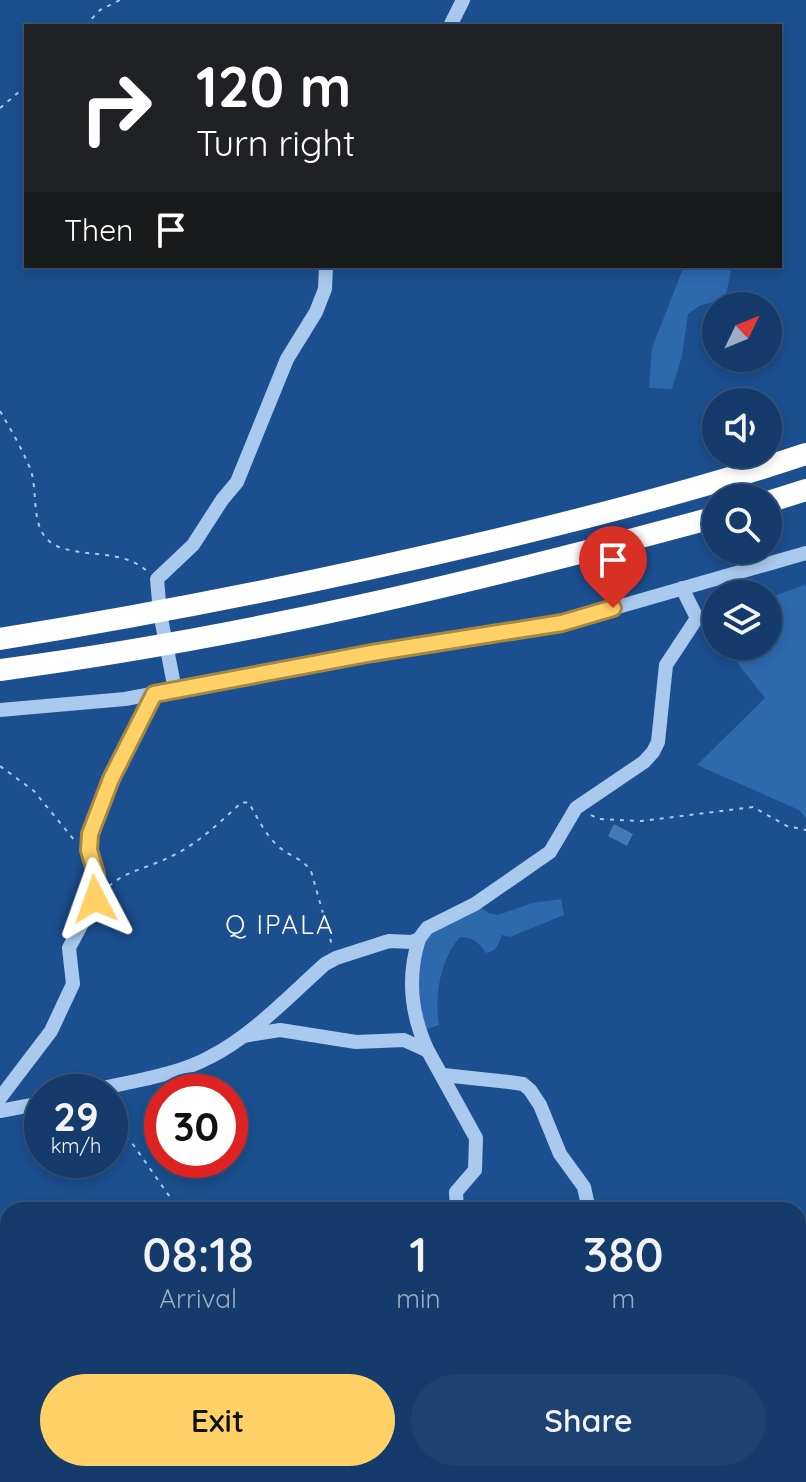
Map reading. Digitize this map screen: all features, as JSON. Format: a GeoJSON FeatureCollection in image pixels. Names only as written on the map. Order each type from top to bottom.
{"type":"FeatureCollection","features":[{"type":"Feature","properties":{"kind":"highway"},"geometry":{"type":"LineString","coordinates":[[0,639],[160,613],[349,575],[575,521],[806,454]]}},
{"type":"Feature","properties":{"kind":"highway"},"geometry":{"type":"LineString","coordinates":[[782,498],[806,490]]}},
{"type":"Feature","properties":{"kind":"highway"},"geometry":{"type":"LineString","coordinates":[[0,670],[167,645],[372,605],[702,521]]}},
{"type":"Feature","properties":{"kind":"street"},"geometry":{"type":"LineString","coordinates":[[453,21],[455,0]]}},
{"type":"Feature","properties":{"kind":"street"},"geometry":{"type":"LineString","coordinates":[[453,21],[463,0]]}},
{"type":"Feature","properties":{"kind":"street"},"geometry":{"type":"LineString","coordinates":[[175,690],[160,613],[157,579],[193,545],[237,482],[287,359],[316,312],[325,289],[326,268]]}},
{"type":"Feature","properties":{"kind":"street"},"geometry":{"type":"LineString","coordinates":[[0,710],[125,699],[372,653],[562,623],[806,553]]}},
{"type":"Feature","properties":{"kind":"street"},"geometry":{"type":"LineString","coordinates":[[457,1202],[456,1192],[475,1170],[476,1138],[428,1051],[413,1011],[413,958],[419,939],[427,928],[475,904],[550,852],[576,808],[644,762],[658,742],[666,665],[697,618],[682,588]]}},
{"type":"Feature","properties":{"kind":"street"},"geometry":{"type":"LineString","coordinates":[[0,1098],[51,1031],[73,984],[69,948],[95,899],[96,874],[89,850],[90,834],[111,779],[154,694]]}},
{"type":"Feature","properties":{"kind":"street"},"geometry":{"type":"LineString","coordinates":[[128,1081],[211,1057],[242,1036],[325,964],[336,958],[389,941],[412,942],[419,939]]}},
{"type":"Feature","properties":{"kind":"street"},"geometry":{"type":"LineString","coordinates":[[242,1036],[280,1030],[356,1042],[404,1040],[428,1051]]}},
{"type":"Feature","properties":{"kind":"street"},"geometry":{"type":"LineString","coordinates":[[443,1075],[523,1084],[530,1090],[540,1105],[560,1154],[584,1187],[587,1202]]}},
{"type":"Feature","properties":{"kind":"street"},"geometry":{"type":"LineString","coordinates":[[0,1111],[24,1106]]}},
{"type":"Feature","properties":{"kind":"path"},"geometry":{"type":"LineString","coordinates":[[87,24],[100,10],[120,0]]}},
{"type":"Feature","properties":{"kind":"path"},"geometry":{"type":"LineString","coordinates":[[0,108],[24,88]]}},
{"type":"Feature","properties":{"kind":"path"},"geometry":{"type":"LineString","coordinates":[[0,411],[33,476],[39,526],[48,538],[57,546],[140,564],[157,579]]}},
{"type":"Feature","properties":{"kind":"path"},"geometry":{"type":"LineString","coordinates":[[0,766],[34,791],[68,834],[89,850]]}},
{"type":"Feature","properties":{"kind":"path"},"geometry":{"type":"LineString","coordinates":[[95,899],[129,872],[170,857],[196,842],[242,802],[249,803],[280,848],[304,861],[311,871],[336,958]]}},
{"type":"Feature","properties":{"kind":"path"},"geometry":{"type":"LineString","coordinates":[[576,808],[598,819],[641,821],[753,807],[787,826],[806,830]]}},
{"type":"Feature","properties":{"kind":"path"},"geometry":{"type":"LineString","coordinates":[[128,1140],[175,1202]]}},
{"type":"Feature","properties":{"kind":"shaded area"},"geometry":{"type":"Polygon","coordinates":[[[683,268],[732,268],[727,292],[702,292],[702,305],[688,314],[682,356],[672,389],[649,388],[652,348],[683,268]]]}},
{"type":"Feature","properties":{"kind":"shaded area"},"geometry":{"type":"Polygon","coordinates":[[[806,587],[806,818],[799,810],[697,765],[765,698],[735,660],[782,660],[782,593],[806,587]]]}},
{"type":"Feature","properties":{"kind":"shaded area"},"geometry":{"type":"Polygon","coordinates":[[[561,899],[564,915],[510,937],[502,935],[493,951],[486,953],[472,939],[460,937],[448,956],[440,979],[437,1002],[439,1025],[419,1032],[412,981],[427,928],[475,904],[498,915],[532,903],[561,899]]]}},
{"type":"Feature","properties":{"kind":"building"},"geometry":{"type":"Polygon","coordinates":[[[614,824],[633,834],[627,846],[608,836],[614,824]]]}},
{"type":"Feature","properties":{"kind":"district","name":"Q IPALA"},"geometry":{"type":"Point","coordinates":[280,924]}},
{"type":"Feature","properties":{"kind":"route"},"geometry":{"type":"LineString","coordinates":[[95,899],[96,874],[89,850],[90,834],[111,779],[154,694],[372,653],[562,623],[613,608]]}}]}
